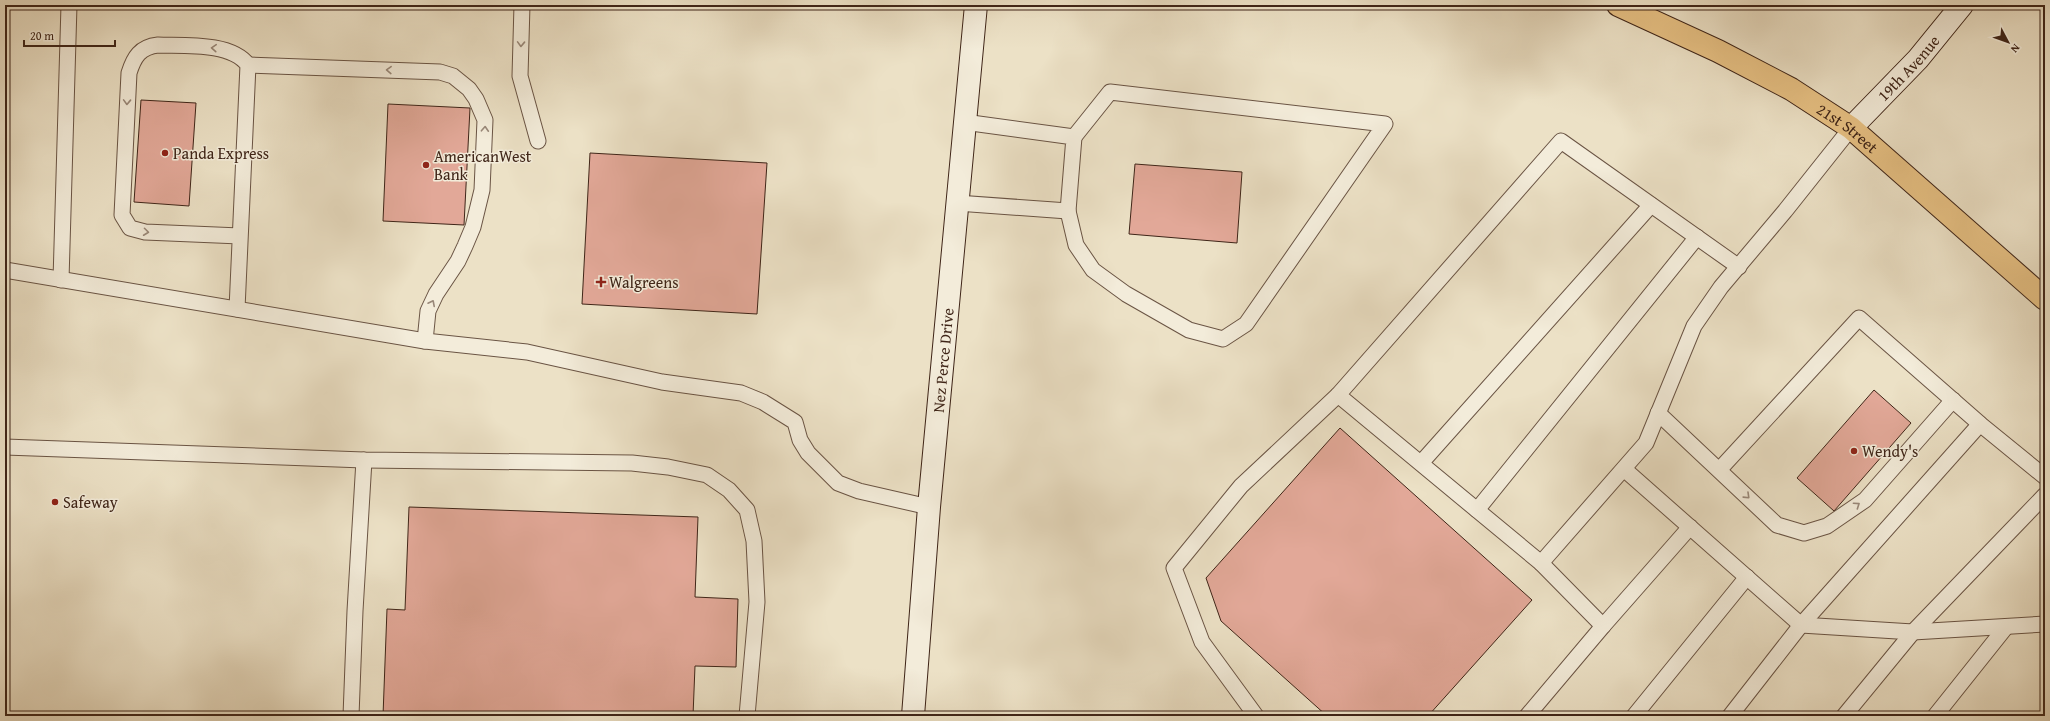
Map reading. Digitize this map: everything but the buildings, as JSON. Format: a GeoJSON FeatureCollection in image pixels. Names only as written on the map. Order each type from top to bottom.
{"type":"FeatureCollection","features":[{"type":"Feature","properties":{"kind":"main road","name":"21st Street"},"geometry":{"type":"LineString","coordinates":[[1618,5],[1718,51],[1791,89],[1852,128],[2045,299]]}},
{"type":"Feature","properties":{"kind":"street","name":"Nez Perce Drive"},"geometry":{"type":"LineString","coordinates":[[913,716],[929,507],[976,5]]}},
{"type":"Feature","properties":{"kind":"street","name":"19th Avenue"},"geometry":{"type":"LineString","coordinates":[[1852,128],[1918,59],[1962,5]]}},
{"type":"Feature","properties":{"kind":"lane"},"geometry":{"type":"LineString","coordinates":[[61,280],[70,5]]}},
{"type":"Feature","properties":{"kind":"lane"},"geometry":{"type":"LineString","coordinates":[[522,5],[520,76],[538,141]]}},
{"type":"Feature","properties":{"kind":"lane"},"geometry":{"type":"LineString","coordinates":[[240,236],[145,232],[130,228],[122,215],[128,85],[133,62],[138,52],[149,46],[158,45],[221,48],[231,52],[248,65],[440,72],[453,76],[469,88],[476,99],[485,120],[482,190],[473,227],[458,261],[436,294],[428,311],[425,341]]}},
{"type":"Feature","properties":{"kind":"lane"},"geometry":{"type":"LineString","coordinates":[[237,309],[248,65]]}},
{"type":"Feature","properties":{"kind":"lane"},"geometry":{"type":"LineString","coordinates":[[1110,92],[1385,124],[1246,324],[1223,339],[1189,330],[1126,294],[1093,270],[1076,245],[1068,211],[1074,136],[1110,92]]}},
{"type":"Feature","properties":{"kind":"lane"},"geometry":{"type":"LineString","coordinates":[[964,122],[1074,136]]}},
{"type":"Feature","properties":{"kind":"lane"},"geometry":{"type":"LineString","coordinates":[[1541,563],[1646,443],[1694,326],[1721,287],[1852,128]]}},
{"type":"Feature","properties":{"kind":"lane"},"geometry":{"type":"LineString","coordinates":[[1256,716],[1202,642],[1174,568],[1241,486],[1338,395],[1560,142],[1739,267]]}},
{"type":"Feature","properties":{"kind":"lane"},"geometry":{"type":"LineString","coordinates":[[957,203],[1068,211]]}},
{"type":"Feature","properties":{"kind":"lane"},"geometry":{"type":"LineString","coordinates":[[1421,463],[1651,205]]}},
{"type":"Feature","properties":{"kind":"lane"},"geometry":{"type":"LineString","coordinates":[[1477,510],[1697,237]]}},
{"type":"Feature","properties":{"kind":"lane"},"geometry":{"type":"LineString","coordinates":[[5,270],[425,341],[527,352],[662,382],[741,393],[763,402],[795,422],[800,440],[808,453],[838,483],[858,491],[929,507]]}},
{"type":"Feature","properties":{"kind":"lane"},"geometry":{"type":"LineString","coordinates":[[1720,469],[1859,318],[1980,424],[2045,477]]}},
{"type":"Feature","properties":{"kind":"lane"},"geometry":{"type":"LineString","coordinates":[[1338,395],[1541,563],[1603,626]]}},
{"type":"Feature","properties":{"kind":"lane"},"geometry":{"type":"LineString","coordinates":[[1658,413],[1720,469],[1777,525],[1804,533],[1827,526],[1865,500],[1954,400]]}},
{"type":"Feature","properties":{"kind":"lane"},"geometry":{"type":"LineString","coordinates":[[1730,716],[1801,624],[1980,424]]}},
{"type":"Feature","properties":{"kind":"lane"},"geometry":{"type":"LineString","coordinates":[[5,447],[364,460],[632,463],[668,467],[707,475],[729,490],[747,510],[754,540],[757,602],[747,716]]}},
{"type":"Feature","properties":{"kind":"lane"},"geometry":{"type":"LineString","coordinates":[[351,716],[355,611],[364,460]]}},
{"type":"Feature","properties":{"kind":"lane"},"geometry":{"type":"LineString","coordinates":[[1624,468],[1801,624],[1913,632],[2045,624]]}},
{"type":"Feature","properties":{"kind":"lane"},"geometry":{"type":"LineString","coordinates":[[1844,716],[1913,632],[2045,494]]}},
{"type":"Feature","properties":{"kind":"lane"},"geometry":{"type":"LineString","coordinates":[[1527,716],[1603,626],[1690,527]]}},
{"type":"Feature","properties":{"kind":"lane"},"geometry":{"type":"LineString","coordinates":[[1634,716],[1747,577]]}},
{"type":"Feature","properties":{"kind":"lane"},"geometry":{"type":"LineString","coordinates":[[1935,716],[2006,627]]}},
{"type":"Feature","properties":{"kind":"place","name":"Panda Express"},"geometry":{"type":"Point","coordinates":[165,153]}},
{"type":"Feature","properties":{"kind":"place","name":"AmericanWest Bank"},"geometry":{"type":"Point","coordinates":[426,165]}},
{"type":"Feature","properties":{"kind":"place","name":"Walgreens"},"geometry":{"type":"Point","coordinates":[601,282]}},
{"type":"Feature","properties":{"kind":"place","name":"Wendy's"},"geometry":{"type":"Point","coordinates":[1854,451]}},
{"type":"Feature","properties":{"kind":"place","name":"Safeway"},"geometry":{"type":"Point","coordinates":[55,502]}}]}
